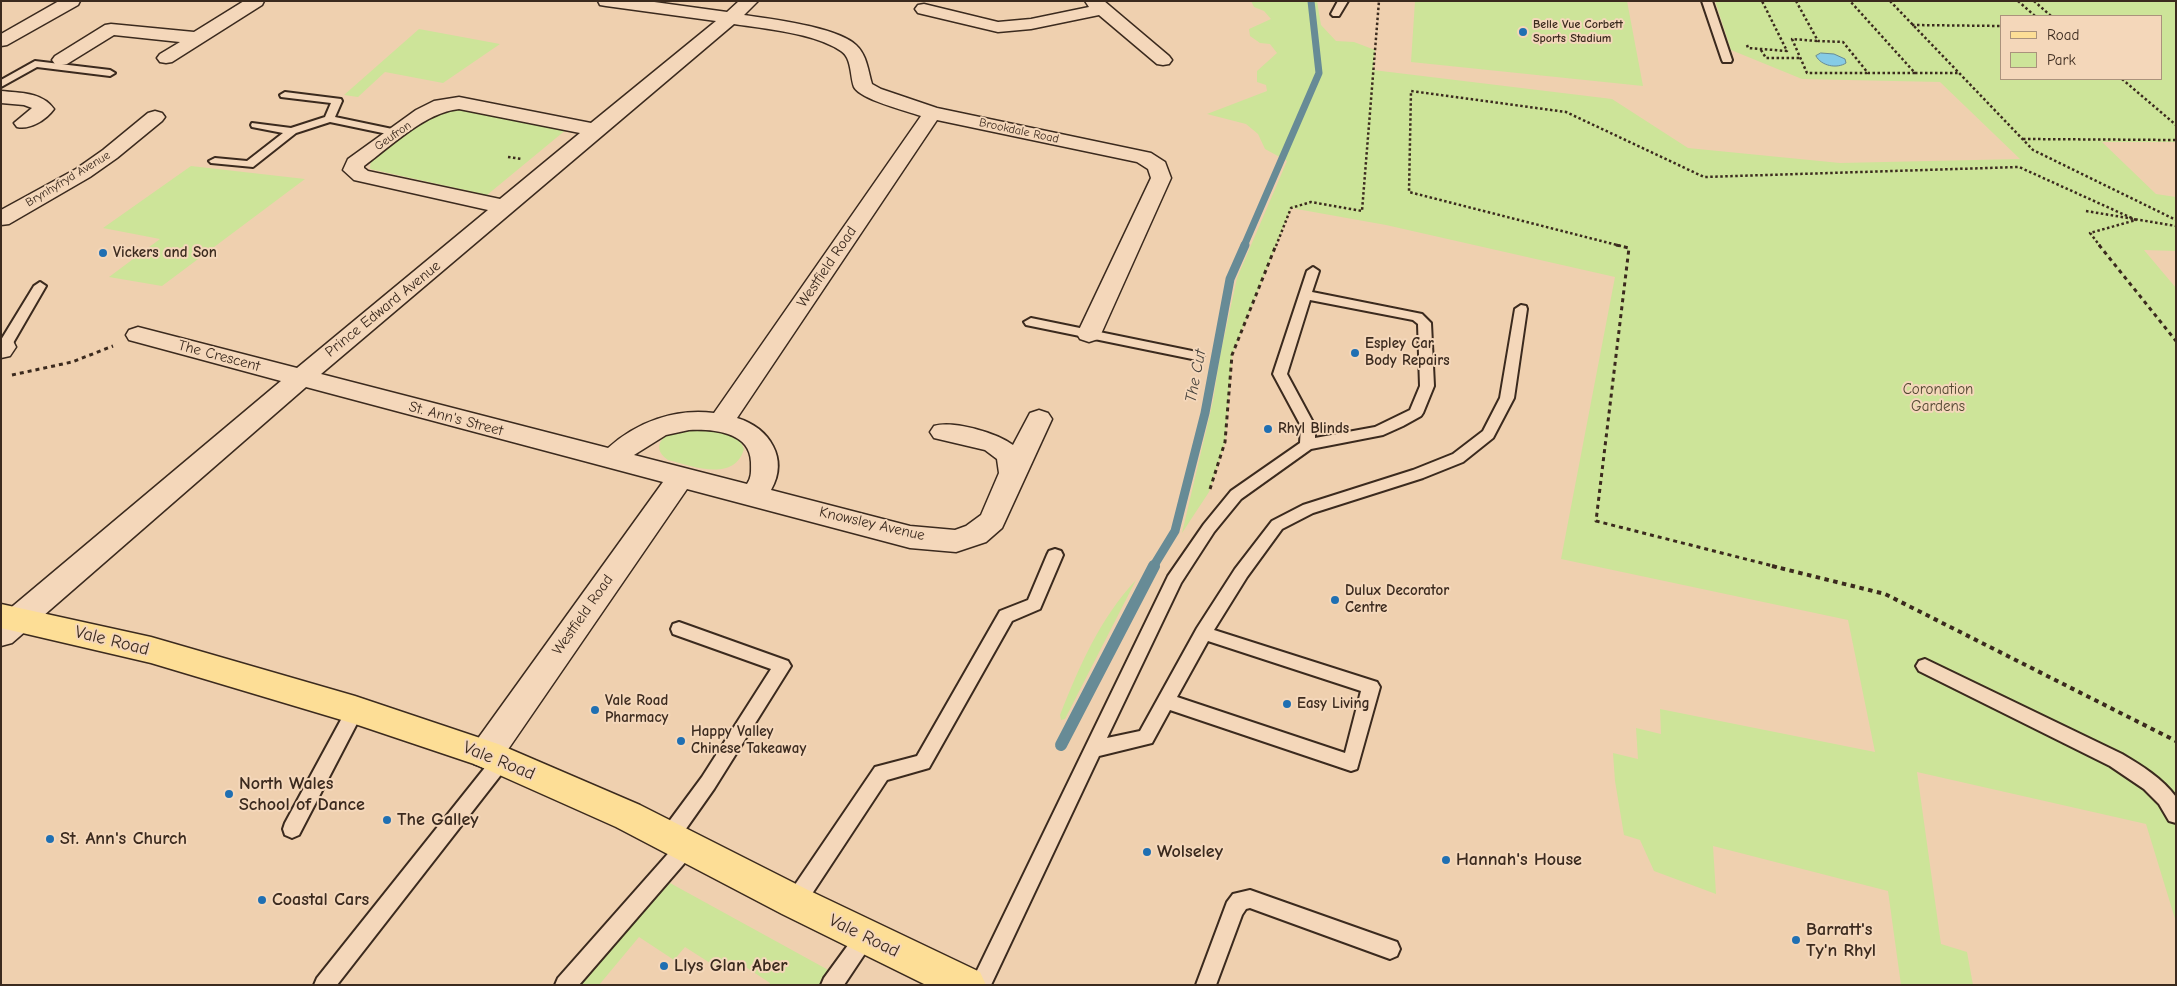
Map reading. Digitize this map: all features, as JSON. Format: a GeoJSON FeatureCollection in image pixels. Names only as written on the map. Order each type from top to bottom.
{"type":"FeatureCollection","features":[{"type":"Feature","properties":{"kind":"main road","name":"Vale Road"},"geometry":{"type":"LineString","coordinates":[[7,623],[151,650],[355,710],[493,757],[575,792],[678,841],[795,902],[967,985]]}},
{"type":"Feature","properties":{"kind":"street"},"geometry":{"type":"LineString","coordinates":[[1,41],[72,1]]}},
{"type":"Feature","properties":{"kind":"street"},"geometry":{"type":"LineString","coordinates":[[166,58],[256,1]]}},
{"type":"Feature","properties":{"kind":"street"},"geometry":{"type":"LineString","coordinates":[[606,1],[730,19]]}},
{"type":"Feature","properties":{"kind":"street","name":"Prince Edward Avenue"},"geometry":{"type":"LineString","coordinates":[[7,623],[750,1]]}},
{"type":"Feature","properties":{"kind":"street"},"geometry":{"type":"LineString","coordinates":[[924,9],[998,27],[1031,24],[1097,5],[1163,60]]}},
{"type":"Feature","properties":{"kind":"street","name":"Brookdale Road"},"geometry":{"type":"LineString","coordinates":[[730,19],[812,33],[834,39],[848,47],[856,57],[864,87],[874,93],[932,113],[1144,157],[1158,166],[1161,178],[1089,334]]}},
{"type":"Feature","properties":{"kind":"street"},"geometry":{"type":"LineString","coordinates":[[61,60],[111,29],[197,38]]}},
{"type":"Feature","properties":{"kind":"street"},"geometry":{"type":"LineString","coordinates":[[1,97],[40,103],[44,109],[24,123]]}},
{"type":"Feature","properties":{"kind":"street","name":"Geufron"},"geometry":{"type":"LineString","coordinates":[[506,207],[361,176],[353,170],[355,163],[423,114],[441,105],[459,103],[595,130]]}},
{"type":"Feature","properties":{"kind":"street","name":"Westfield Road"},"geometry":{"type":"LineString","coordinates":[[722,421],[932,113]]}},
{"type":"Feature","properties":{"kind":"street","name":"Brynhyfryd Avenue"},"geometry":{"type":"LineString","coordinates":[[1,219],[83,173],[110,154],[155,117]]}},
{"type":"Feature","properties":{"kind":"street","name":"The Crescent"},"geometry":{"type":"LineString","coordinates":[[138,336],[300,377]]}},
{"type":"Feature","properties":{"kind":"street","name":"St. Ann's Street"},"geometry":{"type":"LineString","coordinates":[[300,377],[612,460]]}},
{"type":"Feature","properties":{"kind":"street","name":"Knowsley Avenue"},"geometry":{"type":"LineString","coordinates":[[755,495],[910,536],[956,541],[976,534],[992,521],[1039,419]]}},
{"type":"Feature","properties":{"kind":"street"},"geometry":{"type":"LineString","coordinates":[[722,421],[743,430],[757,442],[765,458],[764,476],[755,495],[612,460],[629,444],[658,429],[683,422],[722,421]]}},
{"type":"Feature","properties":{"kind":"street"},"geometry":{"type":"LineString","coordinates":[[943,432],[993,444],[1009,455],[1013,473]]}},
{"type":"Feature","properties":{"kind":"street","name":"Westfield Road"},"geometry":{"type":"LineString","coordinates":[[493,757],[681,477]]}},
{"type":"Feature","properties":{"kind":"lane"},"geometry":{"type":"LineString","coordinates":[[1336,14],[1343,1]]}},
{"type":"Feature","properties":{"kind":"lane"},"geometry":{"type":"LineString","coordinates":[[1707,1],[1727,60]]}},
{"type":"Feature","properties":{"kind":"lane"},"geometry":{"type":"LineString","coordinates":[[1,84],[34,64],[110,72]]}},
{"type":"Feature","properties":{"kind":"lane"},"geometry":{"type":"LineString","coordinates":[[285,95],[337,101],[329,119]]}},
{"type":"Feature","properties":{"kind":"lane"},"geometry":{"type":"LineString","coordinates":[[215,161],[249,165],[292,131],[329,119],[397,133]]}},
{"type":"Feature","properties":{"kind":"lane"},"geometry":{"type":"LineString","coordinates":[[256,125],[292,131]]}},
{"type":"Feature","properties":{"kind":"lane"},"geometry":{"type":"LineString","coordinates":[[1307,445],[1308,426],[1280,374],[1313,271]]}},
{"type":"Feature","properties":{"kind":"lane"},"geometry":{"type":"LineString","coordinates":[[3,348],[40,286]]}},
{"type":"Feature","properties":{"kind":"lane"},"geometry":{"type":"LineString","coordinates":[[980,985],[1174,580],[1209,528],[1236,495],[1307,445],[1378,431],[1416,413],[1427,386],[1424,323],[1417,317],[1306,295]]}},
{"type":"Feature","properties":{"kind":"lane"},"geometry":{"type":"LineString","coordinates":[[1093,749],[1146,738],[1203,633],[1241,573],[1277,525],[1308,509],[1418,474],[1458,458],[1488,434],[1507,398],[1522,309]]}},
{"type":"Feature","properties":{"kind":"lane"},"geometry":{"type":"LineString","coordinates":[[1031,322],[1197,356]]}},
{"type":"Feature","properties":{"kind":"lane"},"geometry":{"type":"LineString","coordinates":[[795,902],[881,773],[923,762],[1006,616],[1034,604],[1055,555]]}},
{"type":"Feature","properties":{"kind":"lane"},"geometry":{"type":"LineString","coordinates":[[565,985],[678,841],[708,783],[782,666],[679,630]]}},
{"type":"Feature","properties":{"kind":"lane"},"geometry":{"type":"LineString","coordinates":[[1166,701],[1351,763],[1371,687],[1203,633]]}},
{"type":"Feature","properties":{"kind":"lane"},"geometry":{"type":"LineString","coordinates":[[1925,666],[2116,760],[2145,778],[2171,803],[2176,815]]}},
{"type":"Feature","properties":{"kind":"lane"},"geometry":{"type":"LineString","coordinates":[[292,829],[355,710]]}},
{"type":"Feature","properties":{"kind":"lane"},"geometry":{"type":"LineString","coordinates":[[324,985],[493,757]]}},
{"type":"Feature","properties":{"kind":"lane"},"geometry":{"type":"LineString","coordinates":[[1206,985],[1234,909],[1240,901],[1250,899],[1390,949]]}},
{"type":"Feature","properties":{"kind":"lane"},"geometry":{"type":"LineString","coordinates":[[831,985],[866,937]]}},
{"type":"Feature","properties":{"kind":"path"},"geometry":{"type":"LineString","coordinates":[[1209,492],[1225,442],[1232,355],[1291,208],[1311,202],[1362,211],[1379,1]]}},
{"type":"Feature","properties":{"kind":"path"},"geometry":{"type":"LineString","coordinates":[[1744,40],[1748,48],[1787,52],[1762,1]]}},
{"type":"Feature","properties":{"kind":"path"},"geometry":{"type":"LineString","coordinates":[[1796,1],[1818,41]]}},
{"type":"Feature","properties":{"kind":"path"},"geometry":{"type":"LineString","coordinates":[[1850,1],[1915,73]]}},
{"type":"Feature","properties":{"kind":"path"},"geometry":{"type":"LineString","coordinates":[[1890,1],[2033,150],[2176,220]]}},
{"type":"Feature","properties":{"kind":"path"},"geometry":{"type":"LineString","coordinates":[[2018,1],[2033,15]]}},
{"type":"Feature","properties":{"kind":"path"},"geometry":{"type":"LineString","coordinates":[[2034,1],[2050,15]]}},
{"type":"Feature","properties":{"kind":"path"},"geometry":{"type":"LineString","coordinates":[[1912,25],[2000,26]]}},
{"type":"Feature","properties":{"kind":"path"},"geometry":{"type":"LineString","coordinates":[[1868,73],[1843,42],[1792,39],[1807,73],[1868,73],[1959,73]]}},
{"type":"Feature","properties":{"kind":"path"},"geometry":{"type":"LineString","coordinates":[[1761,49],[1766,58],[1800,58]]}},
{"type":"Feature","properties":{"kind":"path"},"geometry":{"type":"LineString","coordinates":[[2123,80],[2176,125]]}},
{"type":"Feature","properties":{"kind":"path"},"geometry":{"type":"LineString","coordinates":[[2136,220],[2019,166],[1704,177],[1566,112],[1410,91],[1409,192],[1629,248],[1596,521],[1885,594],[2176,741]]}},
{"type":"Feature","properties":{"kind":"path"},"geometry":{"type":"LineString","coordinates":[[2022,139],[2176,140]]}},
{"type":"Feature","properties":{"kind":"path"},"geometry":{"type":"LineString","coordinates":[[2086,211],[2176,226]]}},
{"type":"Feature","properties":{"kind":"path"},"geometry":{"type":"LineString","coordinates":[[2136,220],[2090,233],[2176,341]]}},
{"type":"Feature","properties":{"kind":"path"},"geometry":{"type":"LineString","coordinates":[[9,375],[72,362],[138,336]]}},
{"type":"Feature","properties":{"kind":"green space","name":"Coronation Gardens"},"geometry":{"type":"Polygon","coordinates":[[[1251,1],[1317,1],[1321,25],[1336,41],[1354,42],[1375,50],[1373,70],[1612,99],[1688,148],[1840,163],[2020,159],[1940,82],[1802,79],[1731,50],[1715,1],[2176,1],[2176,142],[2102,142],[2156,194],[2176,197],[2176,251],[2144,250],[2176,288],[2176,922],[2146,824],[1917,772],[1941,944],[1967,952],[1973,985],[1901,985],[1888,891],[1713,846],[1716,894],[1654,871],[1640,840],[1624,835],[1615,781],[1613,753],[1638,759],[1636,728],[1661,734],[1660,709],[1875,752],[1848,620],[1561,559],[1615,277],[1386,225],[1291,208],[1232,355],[1225,442],[1209,492],[1182,533],[1213,401],[1220,356],[1237,278],[1287,161],[1265,149],[1258,134],[1246,124],[1207,114],[1267,91],[1266,85],[1257,82],[1257,71],[1277,53],[1270,44],[1260,43],[1250,36],[1249,29],[1271,19],[1264,11],[1254,7],[1251,1]]]}},
{"type":"Feature","properties":{"kind":"green space","name":"Belle Vue Corbett Sports Stadium"},"geometry":{"type":"Polygon","coordinates":[[[1415,1],[1627,1],[1643,86],[1411,62],[1415,1]]]}},
{"type":"Feature","properties":{"kind":"green space"},"geometry":{"type":"Polygon","coordinates":[[[419,29],[500,44],[443,83],[385,72],[358,97],[344,95],[419,29]]]}},
{"type":"Feature","properties":{"kind":"green space"},"geometry":{"type":"Polygon","coordinates":[[[459,108],[567,129],[487,195],[370,169],[371,159],[441,109],[459,108]]]}},
{"type":"Feature","properties":{"kind":"green space"},"geometry":{"type":"Polygon","coordinates":[[[191,166],[305,179],[162,286],[109,277],[160,239],[103,228],[191,166]]]}},
{"type":"Feature","properties":{"kind":"green space"},"geometry":{"type":"Polygon","coordinates":[[[683,427],[718,430],[739,438],[744,449],[739,459],[731,466],[722,469],[711,470],[668,460],[659,449],[660,444],[671,432],[683,427]]]}},
{"type":"Feature","properties":{"kind":"green space"},"geometry":{"type":"Polygon","coordinates":[[[1136,580],[1065,719],[1061,720],[1060,715],[1075,679],[1101,627],[1136,580]]]}},
{"type":"Feature","properties":{"kind":"green space"},"geometry":{"type":"Polygon","coordinates":[[[670,883],[832,972],[823,985],[769,985],[770,983],[735,960],[724,972],[685,947],[674,960],[639,937],[599,985],[575,985],[670,883]]]}},
{"type":"Feature","properties":{"kind":"water"},"geometry":{"type":"Polygon","coordinates":[[[1821,53],[1834,54],[1845,59],[1846,63],[1838,66],[1825,64],[1816,56],[1821,53]]]}},
{"type":"Feature","properties":{"kind":"waterway","name":"The Cut"},"geometry":{"type":"LineString","coordinates":[[1244,246],[1319,73],[1311,1]]}},
{"type":"Feature","properties":{"kind":"waterway","name":"The Cut"},"geometry":{"type":"LineString","coordinates":[[1153,567],[1175,531],[1205,413],[1230,279],[1245,245]]}},
{"type":"Feature","properties":{"kind":"waterway","name":"The Cut"},"geometry":{"type":"LineString","coordinates":[[1061,745],[1154,566]]}},
{"type":"Feature","properties":{"kind":"place","name":"Belle Vue Corbett Sports Stadium"},"geometry":{"type":"Point","coordinates":[1523,32]}},
{"type":"Feature","properties":{"kind":"place","name":"Vickers and Son"},"geometry":{"type":"Point","coordinates":[103,253]}},
{"type":"Feature","properties":{"kind":"place","name":"Espley Car Body Repairs"},"geometry":{"type":"Point","coordinates":[1355,353]}},
{"type":"Feature","properties":{"kind":"place","name":"Rhyl Blinds"},"geometry":{"type":"Point","coordinates":[1268,429]}},
{"type":"Feature","properties":{"kind":"place","name":"Dulux Decorator Centre"},"geometry":{"type":"Point","coordinates":[1335,600]}},
{"type":"Feature","properties":{"kind":"place","name":"Easy Living"},"geometry":{"type":"Point","coordinates":[1287,704]}},
{"type":"Feature","properties":{"kind":"place","name":"Vale Road Pharmacy"},"geometry":{"type":"Point","coordinates":[595,710]}},
{"type":"Feature","properties":{"kind":"place","name":"Happy Valley Chinese Takeaway"},"geometry":{"type":"Point","coordinates":[681,741]}},
{"type":"Feature","properties":{"kind":"place","name":"North Wales School of Dance"},"geometry":{"type":"Point","coordinates":[229,794]}},
{"type":"Feature","properties":{"kind":"place","name":"The Galley"},"geometry":{"type":"Point","coordinates":[387,820]}},
{"type":"Feature","properties":{"kind":"place","name":"St. Ann's Church"},"geometry":{"type":"Point","coordinates":[50,839]}},
{"type":"Feature","properties":{"kind":"place","name":"Wolseley"},"geometry":{"type":"Point","coordinates":[1147,852]}},
{"type":"Feature","properties":{"kind":"place","name":"Hannah's House"},"geometry":{"type":"Point","coordinates":[1446,860]}},
{"type":"Feature","properties":{"kind":"place","name":"Coastal Cars"},"geometry":{"type":"Point","coordinates":[262,900]}},
{"type":"Feature","properties":{"kind":"place","name":"Barratt's Ty'n Rhyl"},"geometry":{"type":"Point","coordinates":[1796,940]}},
{"type":"Feature","properties":{"kind":"place","name":"Llys Glan Aber"},"geometry":{"type":"Point","coordinates":[664,966]}}]}
